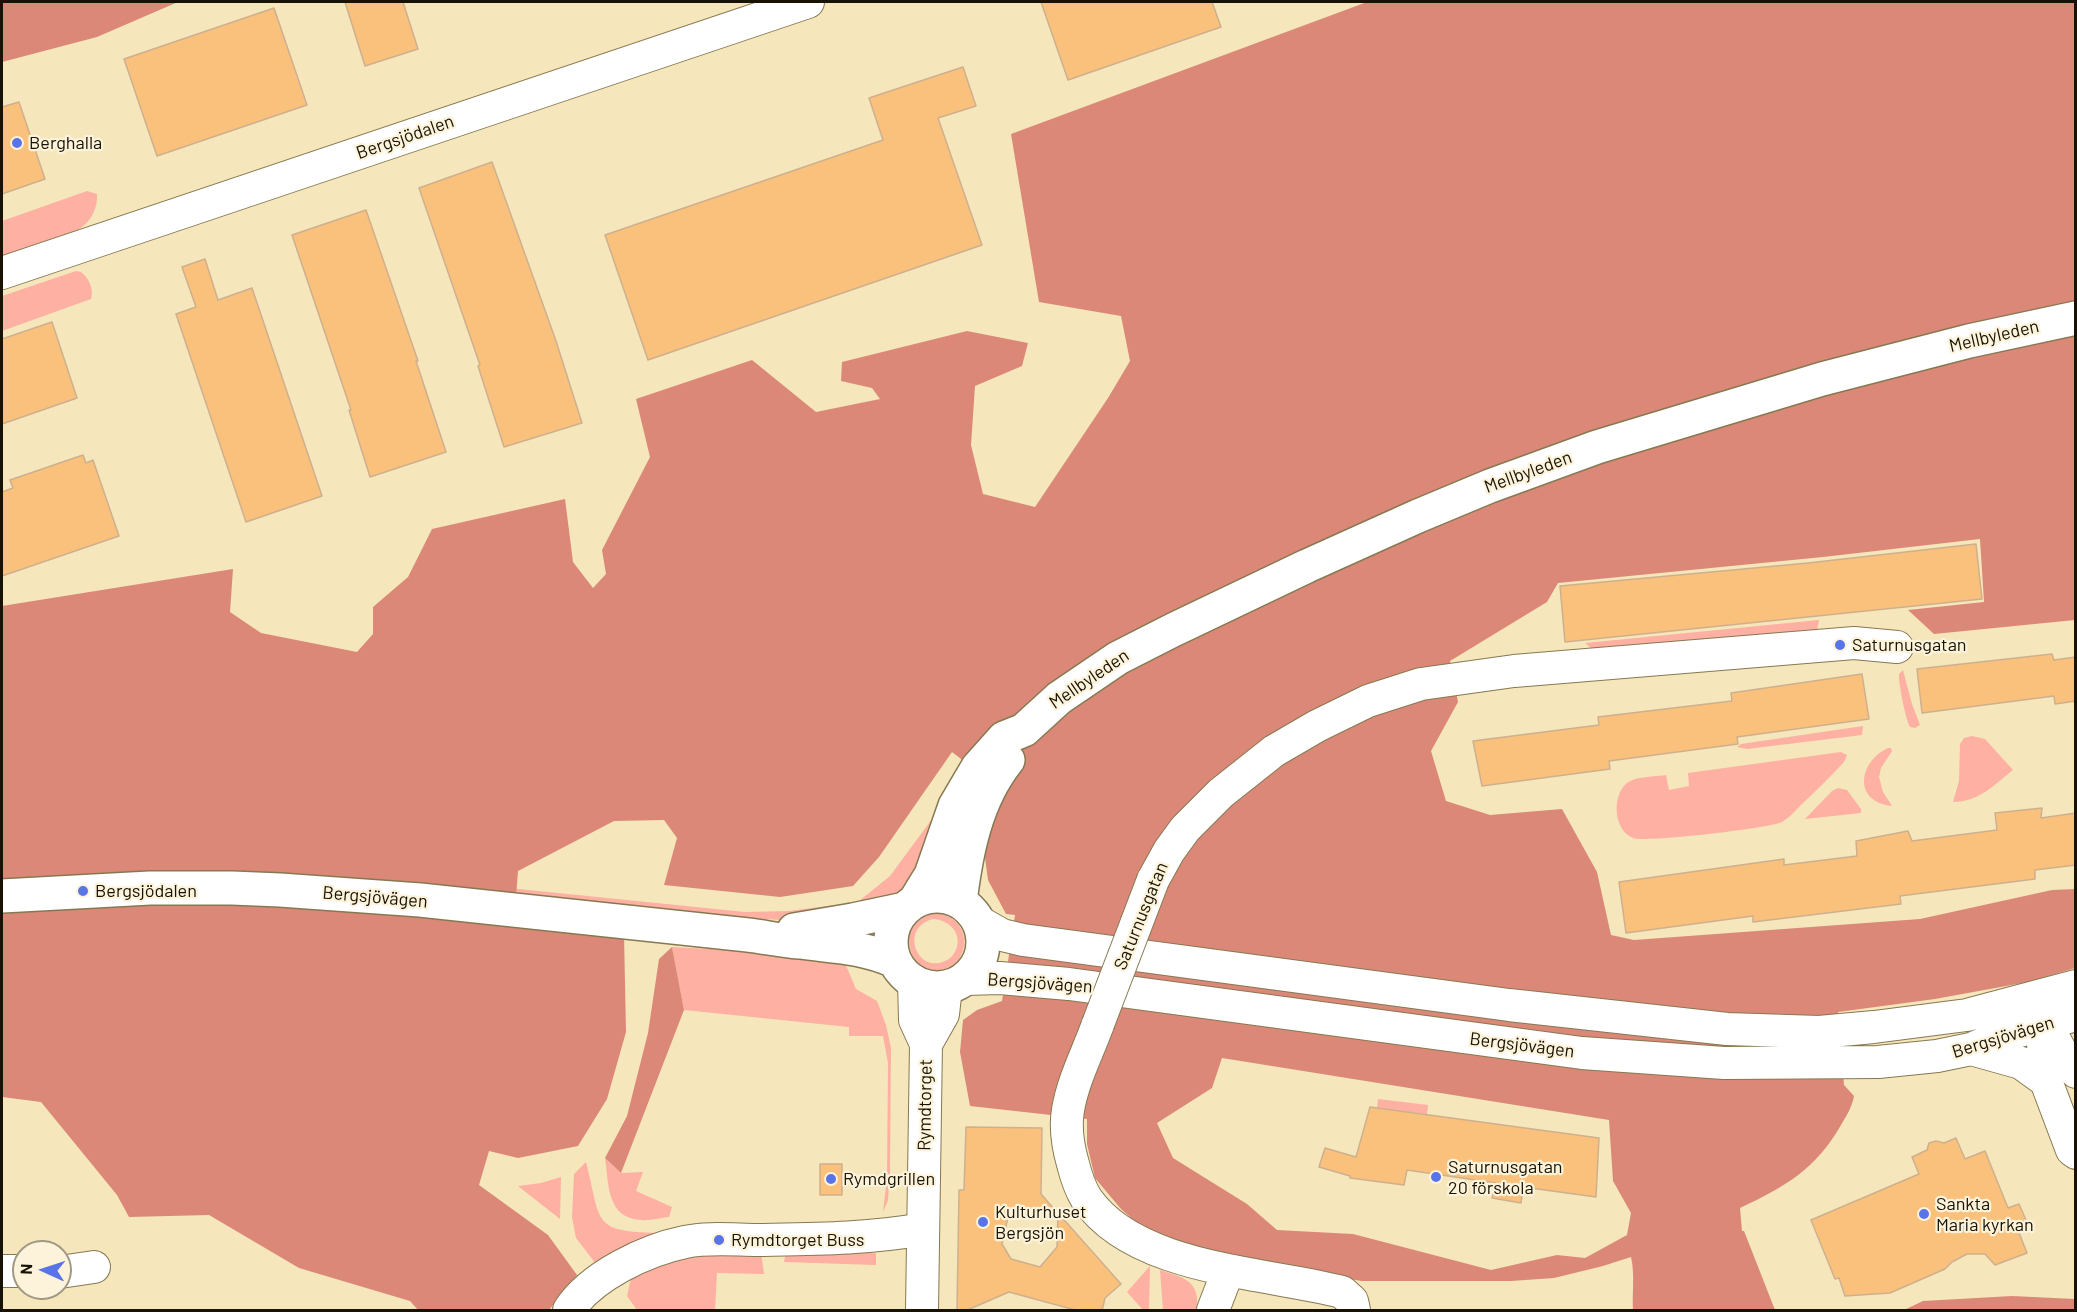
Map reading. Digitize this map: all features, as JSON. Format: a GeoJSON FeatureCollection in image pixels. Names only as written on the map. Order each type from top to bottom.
{"type":"FeatureCollection","features":[{"type":"Feature","properties":{"kind":"main road","name":"Mellbyleden"},"geometry":{"type":"LineString","coordinates":[[910,905],[931,875],[955,806],[978,767],[1004,738],[1024,730],[1059,698],[1118,658],[1307,566],[1490,486],[1629,437],[1757,397],[1932,350],[2076,318]]}},
{"type":"Feature","properties":{"kind":"main road","name":"Mellbyleden"},"geometry":{"type":"LineString","coordinates":[[970,912],[967,853],[975,821],[999,771],[1017,749],[1024,730]]}},
{"type":"Feature","properties":{"kind":"main road","name":"Bergsjövägen"},"geometry":{"type":"LineString","coordinates":[[2,896],[150,888],[232,888],[420,900],[852,947],[871,951],[929,987],[955,983],[978,963],[983,936],[970,912],[945,896],[853,920],[748,935]]}},
{"type":"Feature","properties":{"kind":"main road"},"geometry":{"type":"LineString","coordinates":[[905,971],[892,947],[892,933],[896,920],[910,905]]}},
{"type":"Feature","properties":{"kind":"street","name":"Bergsjödalen"},"geometry":{"type":"LineString","coordinates":[[2,273],[808,2]]}},
{"type":"Feature","properties":{"kind":"street","name":"Saturnusgatan"},"geometry":{"type":"LineString","coordinates":[[1354,1311],[1352,1301],[1342,1292],[1228,1271],[1158,1250],[1121,1231],[1103,1218],[1086,1198],[1077,1179],[1067,1131],[1073,1089],[1153,880],[1169,851],[1185,829],[1229,786],[1275,751],[1317,726],[1368,701],[1421,684],[1514,671],[1854,643],[1897,647]]}},
{"type":"Feature","properties":{"kind":"street","name":"Bergsjövägen"},"geometry":{"type":"LineString","coordinates":[[970,912],[1002,935],[1023,940],[1521,1007],[1727,1029],[1820,1032],[1967,1015],[2041,1010],[2076,1016]]}},
{"type":"Feature","properties":{"kind":"street","name":"Rymdtorget"},"geometry":{"type":"LineString","coordinates":[[905,971],[915,1020],[926,1044],[922,1311]]}},
{"type":"Feature","properties":{"kind":"street","name":"Bergsjövägen"},"geometry":{"type":"LineString","coordinates":[[955,983],[1000,978],[1069,984],[1582,1053],[1724,1064],[1878,1062],[1936,1056],[1971,1049],[1998,1037],[2076,986]]}},
{"type":"Feature","properties":{"kind":"street","name":"Rymdtorget"},"geometry":{"type":"LineString","coordinates":[[926,1044],[943,1014],[955,983]]}},
{"type":"Feature","properties":{"kind":"street"},"geometry":{"type":"LineString","coordinates":[[2041,1010],[2064,1059],[2076,1072]]}},
{"type":"Feature","properties":{"kind":"street"},"geometry":{"type":"LineString","coordinates":[[2041,1010],[2046,1081],[2072,1150],[2076,1154]]}},
{"type":"Feature","properties":{"kind":"street"},"geometry":{"type":"LineString","coordinates":[[1971,1049],[2021,1063],[2046,1081]]}},
{"type":"Feature","properties":{"kind":"street"},"geometry":{"type":"LineString","coordinates":[[569,1311],[588,1288],[627,1263],[651,1252],[687,1241],[854,1238],[923,1229]]}},
{"type":"Feature","properties":{"kind":"street"},"geometry":{"type":"LineString","coordinates":[[72,1270],[94,1267]]}},
{"type":"Feature","properties":{"kind":"street"},"geometry":{"type":"LineString","coordinates":[[1213,1311],[1228,1271]]}},
{"type":"Feature","properties":{"kind":"shaded area"},"geometry":{"type":"Polygon","coordinates":[[[2,2],[178,2],[97,37],[2,62],[2,2]]]}},
{"type":"Feature","properties":{"kind":"shaded area"},"geometry":{"type":"Polygon","coordinates":[[[1367,2],[2075,2],[2075,620],[1934,634],[1908,610],[1984,602],[1980,539],[1558,583],[1547,602],[1450,661],[1458,702],[1431,751],[1446,801],[1490,815],[1562,809],[1597,872],[1611,935],[1634,940],[1920,919],[2052,890],[2075,889],[2075,968],[2028,982],[1935,999],[1838,1012],[1844,1085],[1854,1096],[1849,1111],[1821,1154],[1810,1165],[1785,1184],[1740,1208],[1742,1231],[1744,1231],[1775,1310],[1633,1310],[1631,1257],[1554,1278],[1511,1281],[1362,1281],[1221,1260],[1152,1236],[1121,1209],[1095,1178],[1087,1144],[1087,1119],[970,1106],[960,1052],[963,1020],[977,1010],[1002,1001],[1015,915],[1006,914],[988,880],[983,843],[996,786],[952,752],[879,857],[853,886],[780,897],[664,885],[677,838],[664,820],[614,821],[518,871],[514,923],[624,934],[626,1032],[607,1099],[578,1146],[518,1158],[489,1151],[479,1185],[548,1235],[577,1275],[549,1310],[418,1310],[410,1301],[299,1268],[209,1215],[129,1217],[117,1195],[41,1102],[2,1097],[2,606],[233,569],[230,612],[261,633],[357,652],[373,634],[373,607],[408,577],[432,529],[565,499],[573,562],[593,588],[606,574],[602,550],[650,457],[636,399],[752,360],[816,412],[880,399],[872,388],[841,381],[842,362],[967,331],[1028,343],[1022,366],[975,386],[971,445],[983,494],[1035,507],[1130,361],[1121,316],[1039,302],[1011,134],[1367,2]],[[1222,1058],[1212,1088],[1157,1123],[1173,1158],[1247,1204],[1277,1230],[1353,1234],[1491,1270],[1557,1255],[1585,1258],[1627,1235],[1631,1213],[1613,1181],[1609,1120],[1222,1058]]]}},
{"type":"Feature","properties":{"kind":"shaded area"},"geometry":{"type":"Polygon","coordinates":[[[87,191],[97,194],[94,212],[86,224],[54,241],[2,259],[2,221],[87,191]]]}},
{"type":"Feature","properties":{"kind":"shaded area"},"geometry":{"type":"Polygon","coordinates":[[[76,271],[84,274],[88,281],[92,291],[91,299],[2,331],[2,296],[76,271]]]}},
{"type":"Feature","properties":{"kind":"shaded area"},"geometry":{"type":"Polygon","coordinates":[[[1819,620],[1817,631],[1592,649],[1585,643],[1819,620]]]}},
{"type":"Feature","properties":{"kind":"shaded area"},"geometry":{"type":"Polygon","coordinates":[[[1903,670],[1920,725],[1915,728],[1910,727],[1906,717],[1899,674],[1903,670]]]}},
{"type":"Feature","properties":{"kind":"shaded area"},"geometry":{"type":"Polygon","coordinates":[[[1863,726],[1862,735],[1747,749],[1737,747],[1741,744],[1863,726]]]}},
{"type":"Feature","properties":{"kind":"shaded area"},"geometry":{"type":"Polygon","coordinates":[[[1972,736],[1985,739],[2013,770],[1978,796],[1953,802],[1959,781],[1960,744],[1964,738],[1972,736]]]}},
{"type":"Feature","properties":{"kind":"shaded area"},"geometry":{"type":"Polygon","coordinates":[[[1888,748],[1892,751],[1881,768],[1879,777],[1883,792],[1892,806],[1879,803],[1871,797],[1864,781],[1870,762],[1888,748]]]}},
{"type":"Feature","properties":{"kind":"shaded area"},"geometry":{"type":"Polygon","coordinates":[[[1841,752],[1847,755],[1844,762],[1792,814],[1782,822],[1773,825],[1708,834],[1642,839],[1633,838],[1627,834],[1619,821],[1617,804],[1619,796],[1627,783],[1635,779],[1666,775],[1669,790],[1689,786],[1688,773],[1841,752]]]}},
{"type":"Feature","properties":{"kind":"shaded area"},"geometry":{"type":"Polygon","coordinates":[[[957,785],[918,881],[897,896],[858,910],[859,901],[890,876],[957,785]]]}},
{"type":"Feature","properties":{"kind":"shaded area"},"geometry":{"type":"Polygon","coordinates":[[[1838,788],[1847,790],[1861,809],[1861,813],[1805,819],[1832,791],[1838,788]]]}},
{"type":"Feature","properties":{"kind":"shaded area"},"geometry":{"type":"Polygon","coordinates":[[[92,867],[450,882],[745,912],[842,906],[806,918],[781,920],[92,867]]]}},
{"type":"Feature","properties":{"kind":"shaded area"},"geometry":{"type":"Polygon","coordinates":[[[942,914],[956,922],[962,930],[964,945],[962,952],[957,961],[949,967],[935,971],[923,967],[915,959],[910,947],[910,934],[915,923],[925,916],[942,914]],[[933,919],[923,924],[914,940],[920,956],[935,963],[951,957],[958,941],[952,927],[933,919]]]}},
{"type":"Feature","properties":{"kind":"shaded area"},"geometry":{"type":"Polygon","coordinates":[[[672,947],[842,956],[856,989],[877,1001],[891,1048],[890,1171],[888,1200],[883,1212],[887,1177],[888,1063],[883,1036],[849,1036],[849,1027],[684,1010],[672,947]]]}},
{"type":"Feature","properties":{"kind":"shaded area"},"geometry":{"type":"Polygon","coordinates":[[[672,947],[684,1010],[621,1173],[605,1158],[627,1116],[648,1033],[659,959],[672,947]]]}},
{"type":"Feature","properties":{"kind":"shaded area"},"geometry":{"type":"Polygon","coordinates":[[[1378,1099],[1428,1105],[1427,1114],[1377,1108],[1378,1099]]]}},
{"type":"Feature","properties":{"kind":"shaded area"},"geometry":{"type":"Polygon","coordinates":[[[605,1158],[621,1173],[643,1172],[636,1191],[672,1207],[669,1217],[641,1220],[621,1213],[611,1198],[605,1158]]]}},
{"type":"Feature","properties":{"kind":"shaded area"},"geometry":{"type":"Polygon","coordinates":[[[586,1162],[598,1212],[604,1221],[611,1227],[623,1230],[664,1233],[596,1264],[576,1238],[572,1217],[574,1174],[586,1162]]]}},
{"type":"Feature","properties":{"kind":"shaded area"},"geometry":{"type":"Polygon","coordinates":[[[561,1177],[560,1219],[518,1186],[541,1183],[561,1177]]]}},
{"type":"Feature","properties":{"kind":"shaded area"},"geometry":{"type":"Polygon","coordinates":[[[722,1252],[761,1252],[764,1274],[717,1273],[715,1310],[637,1310],[627,1296],[632,1273],[679,1257],[722,1252]]]}},
{"type":"Feature","properties":{"kind":"shaded area"},"geometry":{"type":"Polygon","coordinates":[[[792,1252],[876,1253],[876,1265],[784,1262],[785,1257],[792,1252]]]}},
{"type":"Feature","properties":{"kind":"shaded area"},"geometry":{"type":"Polygon","coordinates":[[[1150,1266],[1149,1310],[1143,1310],[1127,1292],[1150,1266]]]}},
{"type":"Feature","properties":{"kind":"shaded area"},"geometry":{"type":"Polygon","coordinates":[[[1160,1270],[1183,1278],[1193,1286],[1196,1292],[1197,1310],[1163,1310],[1160,1270]]]}},
{"type":"Feature","properties":{"kind":"shaded area"},"geometry":{"type":"Polygon","coordinates":[[[2012,1296],[2075,1299],[2075,1310],[1904,1310],[1923,1301],[2012,1296]]]}},
{"type":"Feature","properties":{"kind":"building"},"geometry":{"type":"Polygon","coordinates":[[[345,2],[403,2],[418,49],[365,66],[345,2]]]}},
{"type":"Feature","properties":{"kind":"building"},"geometry":{"type":"Polygon","coordinates":[[[1041,2],[1212,2],[1221,27],[1068,80],[1041,2]]]}},
{"type":"Feature","properties":{"kind":"building"},"geometry":{"type":"Polygon","coordinates":[[[274,8],[307,105],[157,156],[124,59],[274,8]]]}},
{"type":"Feature","properties":{"kind":"building"},"geometry":{"type":"Polygon","coordinates":[[[963,67],[976,106],[938,118],[982,245],[648,360],[605,235],[883,140],[869,98],[963,67]]]}},
{"type":"Feature","properties":{"kind":"building","name":"Berghalla"},"geometry":{"type":"Polygon","coordinates":[[[19,102],[45,179],[2,194],[2,107],[19,102]]]}},
{"type":"Feature","properties":{"kind":"building"},"geometry":{"type":"Polygon","coordinates":[[[492,162],[556,341],[582,423],[504,447],[478,366],[480,365],[419,188],[492,162]]]}},
{"type":"Feature","properties":{"kind":"building"},"geometry":{"type":"Polygon","coordinates":[[[366,210],[418,361],[416,361],[446,452],[370,477],[349,410],[351,410],[292,235],[366,210]]]}},
{"type":"Feature","properties":{"kind":"building"},"geometry":{"type":"Polygon","coordinates":[[[205,259],[218,300],[252,288],[322,496],[246,522],[176,314],[196,307],[182,267],[205,259]]]}},
{"type":"Feature","properties":{"kind":"building"},"geometry":{"type":"Polygon","coordinates":[[[52,322],[77,398],[2,424],[2,339],[52,322]]]}},
{"type":"Feature","properties":{"kind":"building"},"geometry":{"type":"Polygon","coordinates":[[[83,455],[86,463],[93,460],[119,536],[2,576],[2,492],[13,488],[10,480],[83,455]]]}},
{"type":"Feature","properties":{"kind":"building"},"geometry":{"type":"Polygon","coordinates":[[[1976,544],[1982,599],[1565,642],[1560,586],[1808,563],[1976,544]]]}},
{"type":"Feature","properties":{"kind":"building"},"geometry":{"type":"Polygon","coordinates":[[[2052,654],[2054,660],[2076,657],[2076,701],[2055,704],[2054,696],[1922,713],[1917,669],[2052,654]]]}},
{"type":"Feature","properties":{"kind":"building"},"geometry":{"type":"Polygon","coordinates":[[[1862,674],[1869,719],[1737,737],[1738,744],[1609,761],[1610,769],[1482,786],[1473,741],[1599,725],[1598,717],[1732,701],[1731,693],[1862,674]]]}},
{"type":"Feature","properties":{"kind":"building"},"geometry":{"type":"Polygon","coordinates":[[[2042,808],[2041,818],[2076,813],[2076,865],[2035,870],[2035,879],[1900,896],[1901,904],[1753,922],[1753,916],[1626,933],[1619,882],[1784,859],[1784,865],[1857,856],[1856,841],[1908,831],[1912,841],[1997,830],[1995,813],[2042,808]]]}},
{"type":"Feature","properties":{"kind":"building"},"geometry":{"type":"Polygon","coordinates":[[[1370,1107],[1599,1138],[1596,1197],[1523,1187],[1521,1203],[1492,1198],[1496,1183],[1407,1170],[1404,1185],[1350,1178],[1350,1176],[1319,1167],[1325,1148],[1356,1157],[1370,1107]]]}},
{"type":"Feature","properties":{"kind":"building","name":"Kulturhuset Bergsjön"},"geometry":{"type":"Polygon","coordinates":[[[966,1127],[1042,1128],[1041,1194],[1054,1209],[1008,1217],[1002,1244],[1011,1259],[1040,1267],[1057,1247],[1058,1213],[1121,1284],[1105,1298],[1102,1311],[1079,1311],[1009,1292],[965,1311],[957,1311],[959,1190],[964,1190],[966,1127]]]}},
{"type":"Feature","properties":{"kind":"building","name":"Sankta Maria kyrkan"},"geometry":{"type":"Polygon","coordinates":[[[1956,1138],[1965,1159],[1985,1151],[2008,1208],[2019,1204],[2026,1220],[2016,1225],[2027,1253],[1995,1265],[1985,1254],[1967,1254],[1952,1262],[1945,1269],[1890,1293],[1845,1296],[1839,1278],[1835,1279],[1811,1220],[1919,1174],[1912,1157],[1927,1150],[1929,1143],[1936,1141],[1944,1143],[1956,1138]]]}},
{"type":"Feature","properties":{"kind":"building","name":"Rymdgrillen"},"geometry":{"type":"Polygon","coordinates":[[[820,1164],[842,1164],[842,1195],[820,1195],[820,1164]]]}},
{"type":"Feature","properties":{"kind":"place","name":"Berghalla"},"geometry":{"type":"Point","coordinates":[17,143]}},
{"type":"Feature","properties":{"kind":"place","name":"Saturnusgatan"},"geometry":{"type":"Point","coordinates":[1840,645]}},
{"type":"Feature","properties":{"kind":"place","name":"Bergsjödalen"},"geometry":{"type":"Point","coordinates":[83,891]}},
{"type":"Feature","properties":{"kind":"place","name":"Saturnusgatan 20 förskola"},"geometry":{"type":"Point","coordinates":[1436,1177]}},
{"type":"Feature","properties":{"kind":"place","name":"Rymdgrillen"},"geometry":{"type":"Point","coordinates":[831,1179]}},
{"type":"Feature","properties":{"kind":"place","name":"Sankta Maria kyrkan"},"geometry":{"type":"Point","coordinates":[1924,1214]}},
{"type":"Feature","properties":{"kind":"place","name":"Kulturhuset Bergsjön"},"geometry":{"type":"Point","coordinates":[983,1222]}},
{"type":"Feature","properties":{"kind":"place","name":"Rymdtorget Buss"},"geometry":{"type":"Point","coordinates":[719,1240]}}]}
